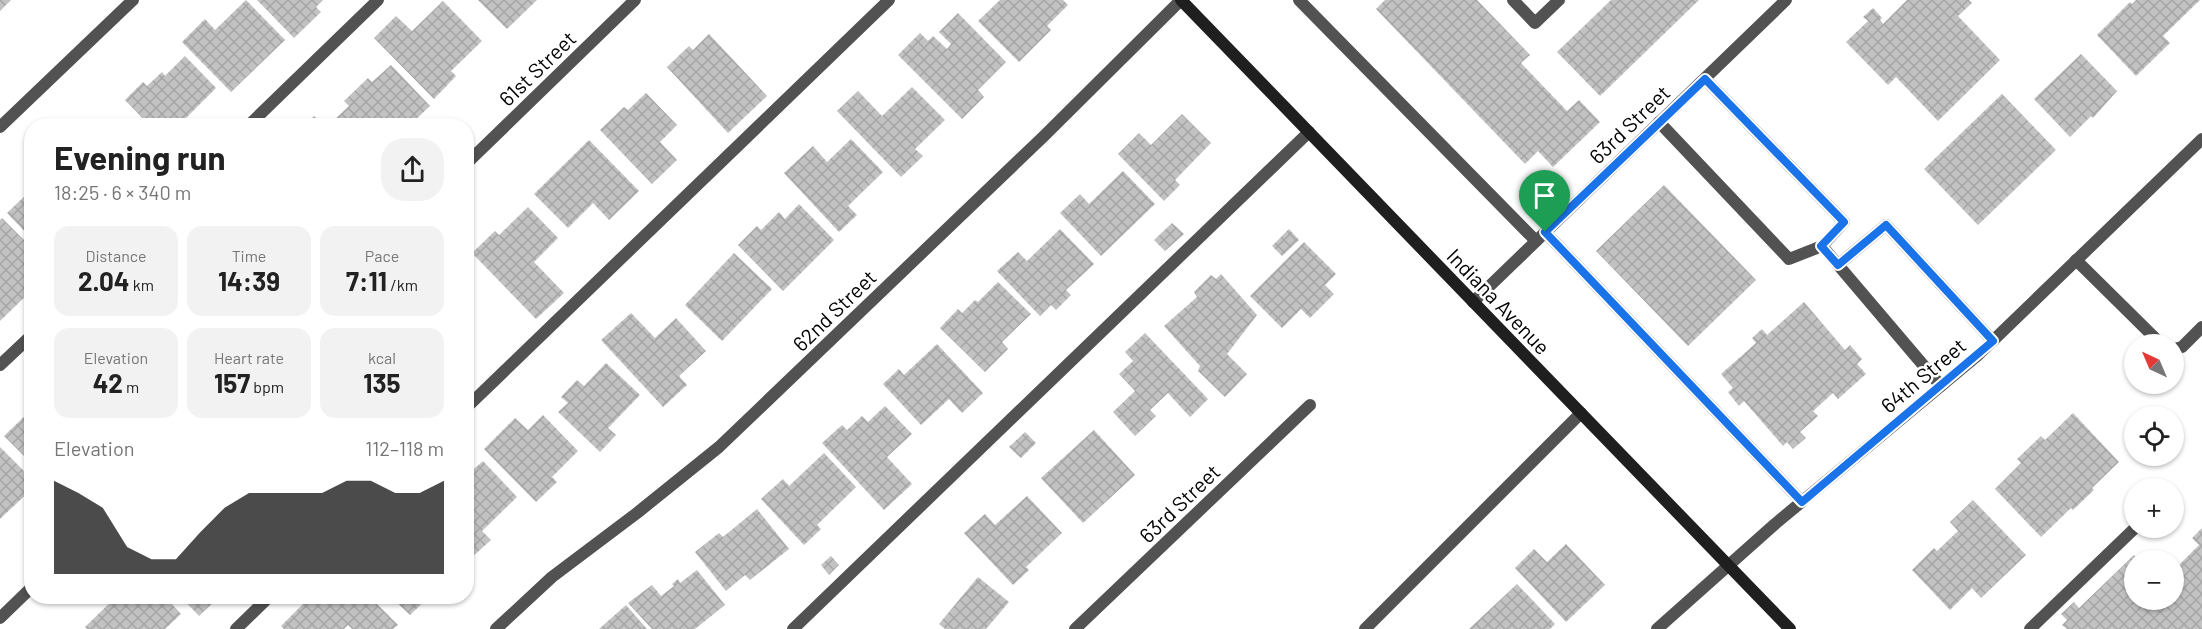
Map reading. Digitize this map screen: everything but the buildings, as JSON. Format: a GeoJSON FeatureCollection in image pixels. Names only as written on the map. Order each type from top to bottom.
{"type":"FeatureCollection","features":[{"type":"Feature","properties":{"kind":"main road","name":"Indiana Avenue"},"geometry":{"type":"LineString","coordinates":[[1181,0],[1790,629]]}},
{"type":"Feature","properties":{"kind":"street"},"geometry":{"type":"LineString","coordinates":[[0,127],[133,0]]}},
{"type":"Feature","properties":{"kind":"street"},"geometry":{"type":"LineString","coordinates":[[256,118],[378,0]]}},
{"type":"Feature","properties":{"kind":"street","name":"61st Street"},"geometry":{"type":"LineString","coordinates":[[474,156],[635,0]]}},
{"type":"Feature","properties":{"kind":"street"},"geometry":{"type":"LineString","coordinates":[[474,400],[889,0]]}},
{"type":"Feature","properties":{"kind":"street","name":"62nd Street"},"geometry":{"type":"LineString","coordinates":[[496,629],[552,577],[719,447],[1044,136],[1181,0]]}},
{"type":"Feature","properties":{"kind":"street"},"geometry":{"type":"LineString","coordinates":[[1299,0],[1536,241]]}},
{"type":"Feature","properties":{"kind":"street"},"geometry":{"type":"LineString","coordinates":[[1513,0],[1535,23],[1559,0]]}},
{"type":"Feature","properties":{"kind":"street","name":"63rd Street"},"geometry":{"type":"LineString","coordinates":[[1473,302],[1786,0]]}},
{"type":"Feature","properties":{"kind":"street"},"geometry":{"type":"LineString","coordinates":[[1659,122],[1789,260],[1821,246],[1844,222],[1705,79]]}},
{"type":"Feature","properties":{"kind":"street"},"geometry":{"type":"LineString","coordinates":[[793,629],[1309,132]]}},
{"type":"Feature","properties":{"kind":"street","name":"64th Street"},"geometry":{"type":"LineString","coordinates":[[1657,629],[1802,502],[1993,341],[2202,139]]}},
{"type":"Feature","properties":{"kind":"street"},"geometry":{"type":"LineString","coordinates":[[1838,265],[1886,225],[1993,341]]}},
{"type":"Feature","properties":{"kind":"street"},"geometry":{"type":"LineString","coordinates":[[1545,232],[1802,502]]}},
{"type":"Feature","properties":{"kind":"street"},"geometry":{"type":"LineString","coordinates":[[1821,246],[1941,386]]}},
{"type":"Feature","properties":{"kind":"street"},"geometry":{"type":"LineString","coordinates":[[2076,260],[2151,334]]}},
{"type":"Feature","properties":{"kind":"street"},"geometry":{"type":"LineString","coordinates":[[2184,345],[2202,327]]}},
{"type":"Feature","properties":{"kind":"street"},"geometry":{"type":"LineString","coordinates":[[0,365],[24,342]]}},
{"type":"Feature","properties":{"kind":"street","name":"63rd Street"},"geometry":{"type":"LineString","coordinates":[[1075,629],[1310,405]]}},
{"type":"Feature","properties":{"kind":"street"},"geometry":{"type":"LineString","coordinates":[[1365,629],[1581,413]]}},
{"type":"Feature","properties":{"kind":"street"},"geometry":{"type":"LineString","coordinates":[[2030,629],[2125,538]]}},
{"type":"Feature","properties":{"kind":"street"},"geometry":{"type":"LineString","coordinates":[[0,618],[24,595]]}},
{"type":"Feature","properties":{"kind":"street"},"geometry":{"type":"LineString","coordinates":[[236,629],[262,604]]}},
{"type":"Feature","properties":{"kind":"route"},"geometry":{"type":"LineString","coordinates":[[1705,79],[1844,222],[1821,246],[1838,265],[1886,225],[1993,341],[1802,502],[1545,232],[1705,79]]}}]}
